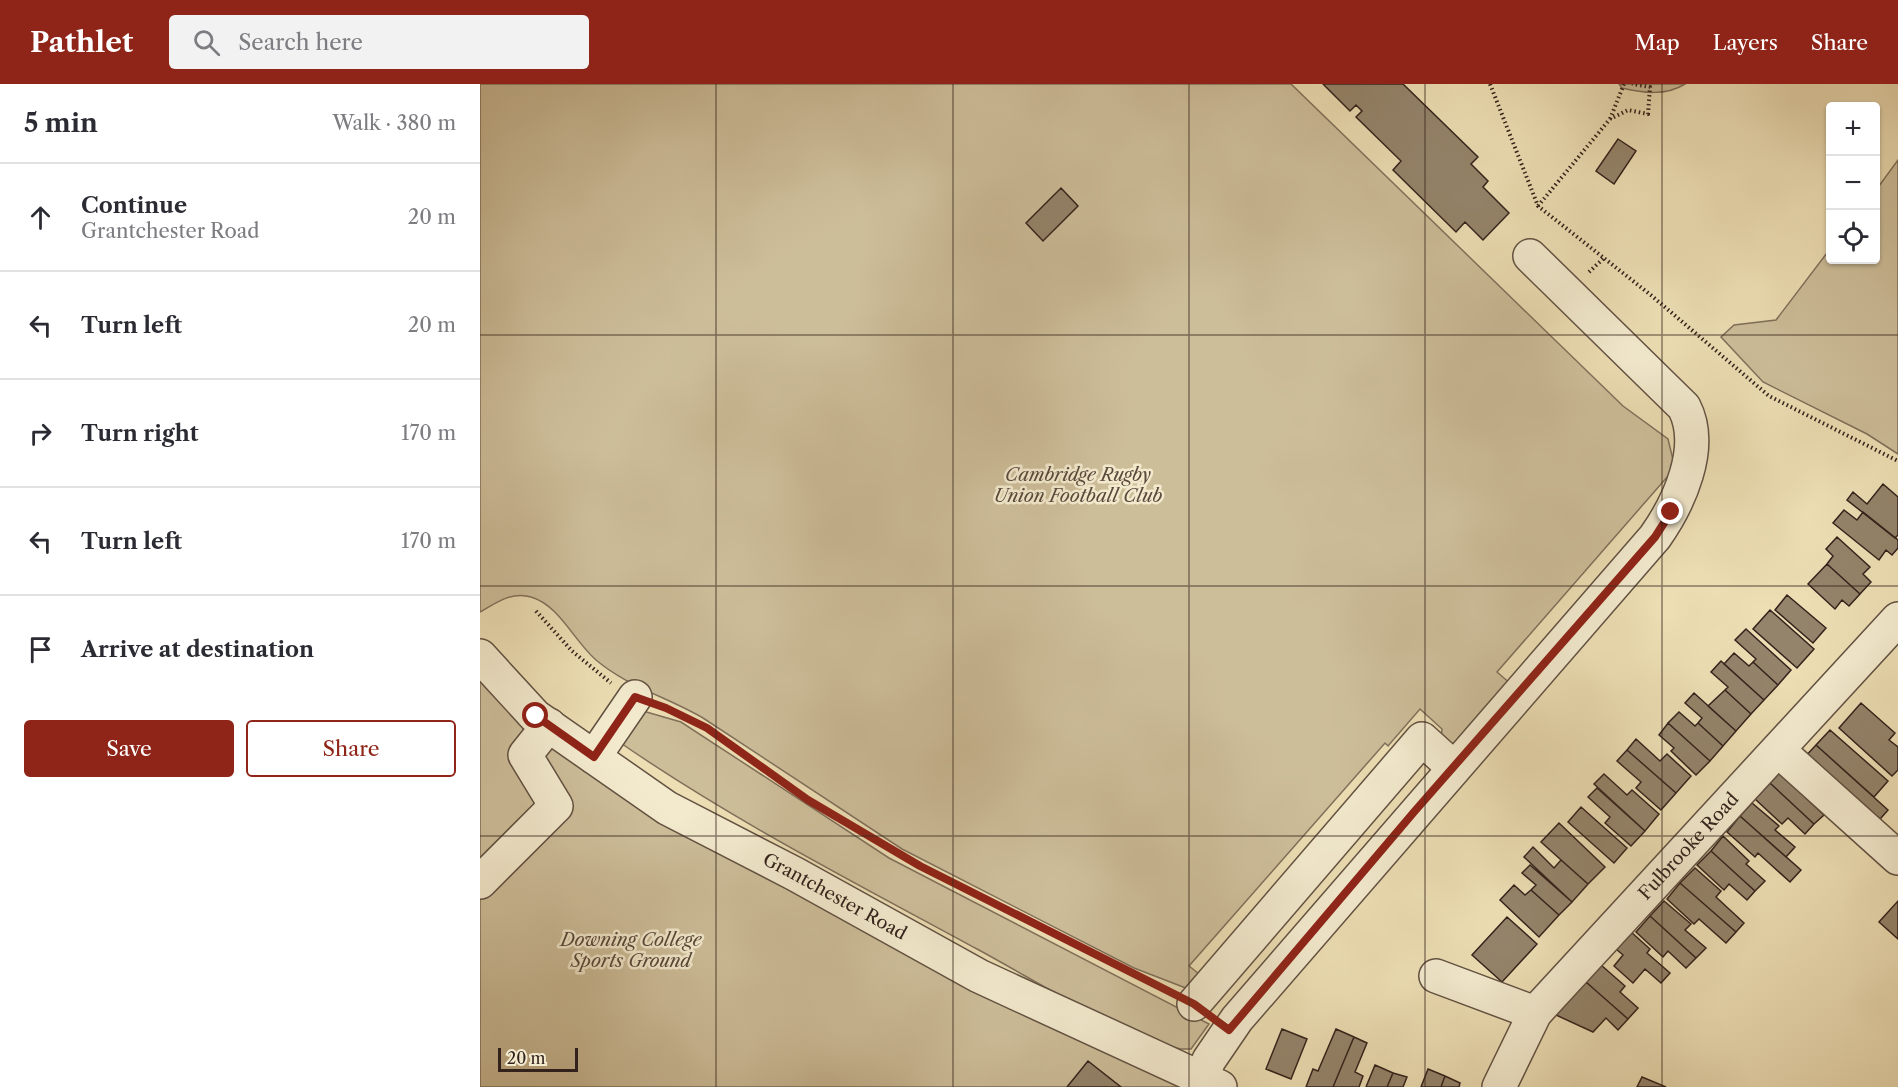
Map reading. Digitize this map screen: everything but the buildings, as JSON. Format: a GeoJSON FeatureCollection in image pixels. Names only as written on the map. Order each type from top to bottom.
{"type":"FeatureCollection","features":[{"type":"Feature","properties":{"kind":"street"},"geometry":{"type":"LineString","coordinates":[[1211,1082],[1209,1059],[1237,1019],[1453,767],[1655,537],[1676,503],[1691,450],[1692,428],[1684,407],[1530,256]]}},
{"type":"Feature","properties":{"kind":"street","name":"Fulbrooke Road"},"geometry":{"type":"LineString","coordinates":[[1499,1087],[1535,1013],[1898,620]]}},
{"type":"Feature","properties":{"kind":"street","name":"Grantchester Road"},"geometry":{"type":"LineString","coordinates":[[480,656],[536,716],[667,808],[795,874],[979,976],[1211,1082]]}},
{"type":"Feature","properties":{"kind":"street"},"geometry":{"type":"LineString","coordinates":[[594,757],[635,697]]}},
{"type":"Feature","properties":{"kind":"street"},"geometry":{"type":"LineString","coordinates":[[480,882],[555,806],[525,754],[549,725]]}},
{"type":"Feature","properties":{"kind":"street"},"geometry":{"type":"LineString","coordinates":[[1194,1004],[1422,739],[1453,767]]}},
{"type":"Feature","properties":{"kind":"street"},"geometry":{"type":"LineString","coordinates":[[1778,750],[1898,858]]}},
{"type":"Feature","properties":{"kind":"street"},"geometry":{"type":"LineString","coordinates":[[1437,976],[1535,1013]]}},
{"type":"Feature","properties":{"kind":"path"},"geometry":{"type":"LineString","coordinates":[[1490,84],[1538,206],[1652,296],[1769,396],[1898,461]]}},
{"type":"Feature","properties":{"kind":"path"},"geometry":{"type":"LineString","coordinates":[[1538,206],[1610,119],[1624,84]]}},
{"type":"Feature","properties":{"kind":"path"},"geometry":{"type":"LineString","coordinates":[[1610,119],[1628,110],[1648,114],[1650,87],[1632,84]]}},
{"type":"Feature","properties":{"kind":"path"},"geometry":{"type":"LineString","coordinates":[[536,611],[572,651],[623,692],[666,708],[707,728],[808,800],[920,866],[1194,1004]]}},
{"type":"Feature","properties":{"kind":"green space","name":"Cambridge Rugby Union Football Club"},"geometry":{"type":"Polygon","coordinates":[[[480,84],[1291,84],[1623,406],[1668,439],[1675,468],[1497,672],[1512,685],[1450,749],[1441,740],[1442,729],[1420,709],[1388,746],[1385,743],[1189,966],[1203,977],[1191,990],[1134,968],[902,849],[703,718],[621,678],[596,660],[558,615],[541,601],[524,596],[511,597],[480,612],[480,84]]]}},
{"type":"Feature","properties":{"kind":"green space"},"geometry":{"type":"Polygon","coordinates":[[[1619,84],[1685,84],[1678,88],[1654,92],[1622,88],[1619,84]]]}},
{"type":"Feature","properties":{"kind":"green space"},"geometry":{"type":"Polygon","coordinates":[[[1898,160],[1898,454],[1867,434],[1763,382],[1721,337],[1734,325],[1776,320],[1826,254],[1826,264],[1880,264],[1880,185],[1898,160]]]}},
{"type":"Feature","properties":{"kind":"green space","name":"Downing College Sports Ground"},"geometry":{"type":"Polygon","coordinates":[[[480,676],[507,703],[1191,1087],[480,1087],[480,676]]]}},
{"type":"Feature","properties":{"kind":"green space"},"geometry":{"type":"Polygon","coordinates":[[[636,709],[681,722],[889,858],[1209,1024],[1191,1049],[1180,1049],[1127,1030],[1076,1005],[746,822],[656,767],[612,737],[636,709]]]}},
{"type":"Feature","properties":{"kind":"route"},"geometry":{"type":"LineString","coordinates":[[536,716],[594,757],[635,697],[666,708],[707,728],[808,800],[920,866],[1122,970],[1194,1004],[1229,1030],[1414,812],[1655,537],[1671,512]]}}]}
